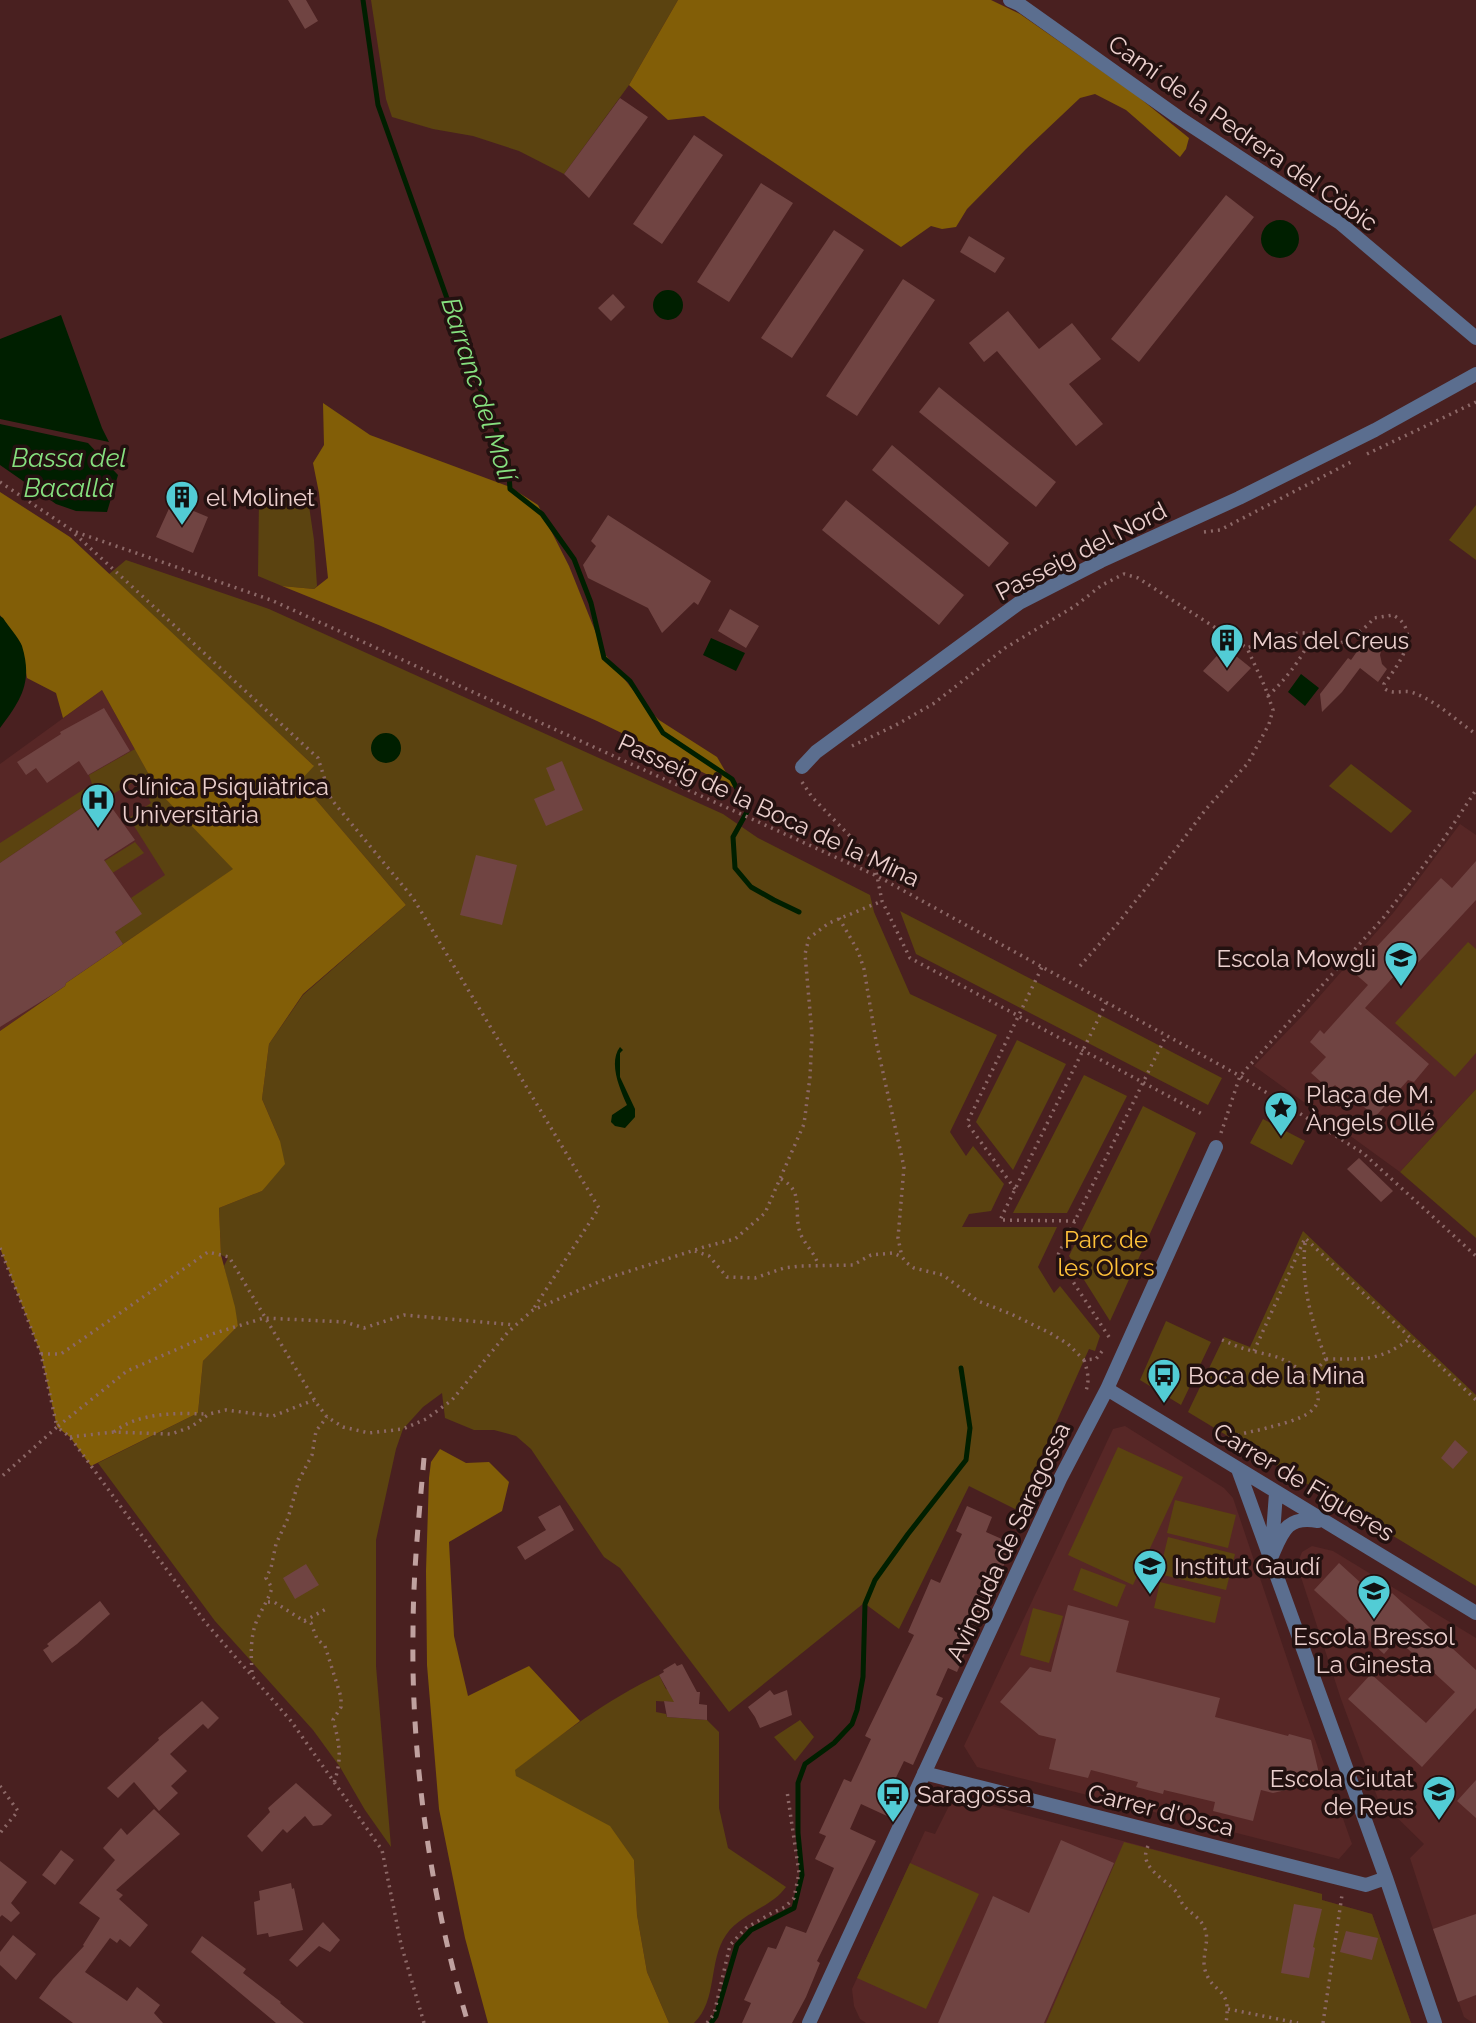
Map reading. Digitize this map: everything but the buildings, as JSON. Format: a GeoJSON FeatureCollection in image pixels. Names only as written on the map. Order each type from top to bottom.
{"type":"FeatureCollection","features":[{"type":"Feature","properties":{"kind":"street","name":"Camí de la Pedrera del Còbic"},"geometry":{"type":"LineString","coordinates":[[1010,0],[1178,117],[1340,223],[1476,338]]}},
{"type":"Feature","properties":{"kind":"street","name":"Passeig del Nord"},"geometry":{"type":"LineString","coordinates":[[802,767],[816,752],[1020,603],[1101,561],[1239,498],[1375,430],[1476,374]]}},
{"type":"Feature","properties":{"kind":"street","name":"Avinguda de Saragossa"},"geometry":{"type":"LineString","coordinates":[[809,2023],[1060,1479],[1107,1389],[1216,1147]]}},
{"type":"Feature","properties":{"kind":"street","name":"Carrer de Figueres"},"geometry":{"type":"LineString","coordinates":[[1107,1389],[1476,1613]]}},
{"type":"Feature","properties":{"kind":"street"},"geometry":{"type":"LineString","coordinates":[[1238,1469],[1386,1878],[1435,2023]]}},
{"type":"Feature","properties":{"kind":"street"},"geometry":{"type":"LineString","coordinates":[[1257,1522],[1261,1498],[1276,1493],[1271,1558]]}},
{"type":"Feature","properties":{"kind":"street"},"geometry":{"type":"LineString","coordinates":[[1271,1558],[1286,1528],[1293,1521],[1303,1519],[1326,1523]]}},
{"type":"Feature","properties":{"kind":"street","name":"Carrer d'Osca"},"geometry":{"type":"LineString","coordinates":[[924,1773],[1366,1885],[1386,1878]]}},
{"type":"Feature","properties":{"kind":"path","name":"Passeig de la Boca de la Mina"},"geometry":{"type":"LineString","coordinates":[[0,482],[72,531],[271,600],[877,876],[1240,1076],[1363,1153],[1476,1256]]}},
{"type":"Feature","properties":{"kind":"path"},"geometry":{"type":"LineString","coordinates":[[41,1354],[61,1354],[208,1252],[229,1258],[314,1400],[327,1417],[343,1427],[369,1433],[403,1429],[426,1419],[452,1400],[493,1349],[533,1310],[599,1208],[413,898],[331,799],[318,758],[72,531]]}},
{"type":"Feature","properties":{"kind":"path"},"geometry":{"type":"LineString","coordinates":[[851,746],[933,704],[1005,648],[1075,606],[1102,585],[1124,574],[1138,578],[1247,648],[1273,710],[1269,724],[1248,763],[1206,809],[1118,923],[1080,966]]}},
{"type":"Feature","properties":{"kind":"path"},"geometry":{"type":"LineString","coordinates":[[1247,648],[1273,638],[1299,633],[1319,636],[1335,645],[1366,628],[1374,618],[1393,615],[1404,622],[1408,639],[1401,661],[1384,684],[1385,690],[1391,693],[1408,691],[1433,702],[1476,734]]}},
{"type":"Feature","properties":{"kind":"path"},"geometry":{"type":"LineString","coordinates":[[1268,696],[1288,677],[1313,635]]}},
{"type":"Feature","properties":{"kind":"path"},"geometry":{"type":"LineString","coordinates":[[802,767],[800,779],[811,797],[874,861],[882,901],[910,958],[1202,1114]]}},
{"type":"Feature","properties":{"kind":"path"},"geometry":{"type":"LineString","coordinates":[[1216,1147],[1240,1076],[1384,917],[1441,843],[1476,790]]}},
{"type":"Feature","properties":{"kind":"path"},"geometry":{"type":"LineString","coordinates":[[533,1310],[608,1278],[735,1239],[765,1213],[804,1125],[812,1034],[804,954],[810,938],[829,923],[882,901]]}},
{"type":"Feature","properties":{"kind":"path"},"geometry":{"type":"LineString","coordinates":[[839,918],[858,951],[864,969],[876,1041],[904,1167],[898,1238],[902,1258]]}},
{"type":"Feature","properties":{"kind":"path"},"geometry":{"type":"LineString","coordinates":[[1015,1189],[967,1123],[1042,967]]}},
{"type":"Feature","properties":{"kind":"path"},"geometry":{"type":"LineString","coordinates":[[1075,1220],[1000,1220],[1107,1003]]}},
{"type":"Feature","properties":{"kind":"path"},"geometry":{"type":"LineString","coordinates":[[1109,1337],[1057,1257],[1166,1036]]}},
{"type":"Feature","properties":{"kind":"path"},"geometry":{"type":"LineString","coordinates":[[781,1179],[792,1186],[800,1234],[814,1253],[818,1264]]}},
{"type":"Feature","properties":{"kind":"path"},"geometry":{"type":"LineString","coordinates":[[1305,1238],[1476,1400]]}},
{"type":"Feature","properties":{"kind":"path"},"geometry":{"type":"LineString","coordinates":[[1254,1351],[1305,1238]]}},
{"type":"Feature","properties":{"kind":"path"},"geometry":{"type":"LineString","coordinates":[[1305,1238],[1307,1297],[1312,1323],[1326,1359]]}},
{"type":"Feature","properties":{"kind":"path"},"geometry":{"type":"LineString","coordinates":[[0,1248],[41,1354],[57,1427],[70,1437],[205,1622],[291,1721],[382,1850],[401,1944],[424,2023]]}},
{"type":"Feature","properties":{"kind":"path"},"geometry":{"type":"LineString","coordinates":[[693,1250],[709,1256],[727,1277],[755,1278],[784,1268],[818,1264],[853,1265],[872,1255],[893,1253],[914,1268],[943,1275],[978,1301],[1011,1314],[1068,1344],[1084,1360],[1088,1372],[1088,1386],[1084,1395]]}},
{"type":"Feature","properties":{"kind":"path"},"geometry":{"type":"LineString","coordinates":[[0,1478],[57,1427],[127,1371],[212,1334],[264,1318],[345,1322],[364,1328],[404,1315],[516,1325]]}},
{"type":"Feature","properties":{"kind":"path"},"geometry":{"type":"LineString","coordinates":[[1309,1378],[1326,1359],[1374,1358],[1388,1353],[1411,1338]]}},
{"type":"Feature","properties":{"kind":"path"},"geometry":{"type":"LineString","coordinates":[[1222,1340],[1284,1360],[1309,1378],[1319,1394],[1309,1413],[1270,1427],[1235,1435],[1224,1442]]}},
{"type":"Feature","properties":{"kind":"path"},"geometry":{"type":"LineString","coordinates":[[1084,1360],[1096,1359],[1103,1350]]}},
{"type":"Feature","properties":{"kind":"path"},"geometry":{"type":"LineString","coordinates":[[114,1432],[122,1425],[152,1416],[209,1414],[226,1410],[274,1416],[314,1400]]}},
{"type":"Feature","properties":{"kind":"path"},"geometry":{"type":"LineString","coordinates":[[70,1437],[114,1432],[172,1434],[191,1427],[209,1414]]}},
{"type":"Feature","properties":{"kind":"path"},"geometry":{"type":"LineString","coordinates":[[252,1673],[251,1643],[257,1619],[268,1602],[272,1588],[266,1578],[299,1480],[312,1455],[316,1431],[327,1417]]}},
{"type":"Feature","properties":{"kind":"path"},"geometry":{"type":"LineString","coordinates":[[268,1602],[274,1602],[311,1623],[317,1639],[325,1646],[341,1697],[341,1707],[333,1720],[340,1755],[340,1767],[334,1783]]}},
{"type":"Feature","properties":{"kind":"path"},"geometry":{"type":"LineString","coordinates":[[304,1621],[328,1608]]}},
{"type":"Feature","properties":{"kind":"path"},"geometry":{"type":"LineString","coordinates":[[0,1786],[18,1811],[0,1833]]}},
{"type":"Feature","properties":{"kind":"path"},"geometry":{"type":"LineString","coordinates":[[707,2023],[713,2014],[730,1945],[746,1928],[785,1907],[793,1898],[799,1873],[787,1791]]}},
{"type":"Feature","properties":{"kind":"path"},"geometry":{"type":"LineString","coordinates":[[1149,1844],[1145,1852],[1147,1863],[1176,1891],[1183,1905],[1206,1929],[1205,1971],[1225,1997],[1228,2009],[1226,2023]]}},
{"type":"Feature","properties":{"kind":"path"},"geometry":{"type":"LineString","coordinates":[[1322,2023],[1342,1895]]}},
{"type":"Feature","properties":{"kind":"path"},"geometry":{"type":"LineString","coordinates":[[1228,2009],[1298,2023]]}},
{"type":"Feature","properties":{"kind":"shaded area"},"geometry":{"type":"Polygon","coordinates":[[[678,0],[991,0],[1020,14],[1136,95],[1189,138],[1186,149],[1180,157],[1126,110],[1095,94],[1080,98],[967,209],[956,227],[942,229],[931,226],[901,247],[704,116],[668,120],[629,85],[678,0]]]}},
{"type":"Feature","properties":{"kind":"shaded area"},"geometry":{"type":"Polygon","coordinates":[[[323,403],[370,435],[510,487],[538,505],[569,566],[604,653],[659,720],[717,757],[735,788],[597,721],[381,626],[282,586],[314,589],[328,578],[313,463],[324,445],[323,403]]]}},
{"type":"Feature","properties":{"kind":"shaded area"},"geometry":{"type":"Polygon","coordinates":[[[0,492],[70,537],[314,766],[300,781],[406,905],[303,994],[269,1044],[262,1099],[280,1141],[285,1164],[262,1191],[219,1208],[221,1255],[238,1326],[203,1361],[198,1413],[91,1466],[70,1437],[57,1427],[41,1354],[0,1248],[0,1031],[233,869],[158,791],[102,690],[63,718],[56,693],[27,678],[21,644],[0,615],[0,492]]]}},
{"type":"Feature","properties":{"kind":"shaded area","name":"Clínica Psiquiàtrica Universitària"},"geometry":{"type":"Polygon","coordinates":[[[102,690],[158,791],[234,869],[66,982],[65,986],[0,1031],[0,764],[102,690]]]}},
{"type":"Feature","properties":{"kind":"shaded area","name":"Escola Mowgli"},"geometry":{"type":"Polygon","coordinates":[[[1460,824],[1476,835],[1476,1089],[1400,1172],[1254,1066],[1394,912],[1460,824]]]}},
{"type":"Feature","properties":{"kind":"shaded area","name":"Institut Gaudí"},"geometry":{"type":"Polygon","coordinates":[[[1125,1426],[1224,1488],[1233,1498],[1352,1844],[1339,1859],[977,1767],[964,1746],[1113,1429],[1125,1426]]]}},
{"type":"Feature","properties":{"kind":"shaded area"},"geometry":{"type":"Polygon","coordinates":[[[440,1449],[466,1463],[489,1462],[509,1482],[502,1511],[449,1542],[454,1636],[468,1696],[529,1666],[580,1721],[515,1770],[516,1776],[610,1826],[634,1860],[637,1915],[647,1972],[669,2023],[488,2023],[465,1938],[439,1809],[427,1665],[426,1571],[429,1478],[431,1462],[440,1449]]]}},
{"type":"Feature","properties":{"kind":"shaded area","name":"Escola Ciutat de Reus"},"geometry":{"type":"Polygon","coordinates":[[[1312,1546],[1333,1551],[1476,1638],[1476,2023],[1464,2017],[1410,1858],[1424,1844],[1378,1799],[1341,1699],[1297,1565],[1302,1552],[1312,1546]]]}},
{"type":"Feature","properties":{"kind":"shaded area"},"geometry":{"type":"Polygon","coordinates":[[[954,1796],[1322,1894],[1322,1900],[1372,1914],[1411,2023],[866,2023],[860,2019],[854,2006],[852,1989],[925,1831],[935,1834],[954,1796]]]}},
{"type":"Feature","properties":{"kind":"green space"},"geometry":{"type":"Polygon","coordinates":[[[371,0],[678,0],[629,85],[564,174],[519,151],[473,136],[433,129],[392,117],[386,99],[371,0]]]}},
{"type":"Feature","properties":{"kind":"green space"},"geometry":{"type":"Polygon","coordinates":[[[259,498],[308,499],[314,540],[317,586],[314,589],[282,586],[258,576],[259,498]]]}},
{"type":"Feature","properties":{"kind":"green space"},"geometry":{"type":"Polygon","coordinates":[[[1476,505],[1476,560],[1449,540],[1476,505]]]}},
{"type":"Feature","properties":{"kind":"green space"},"geometry":{"type":"Polygon","coordinates":[[[126,560],[269,609],[723,814],[758,838],[870,895],[874,912],[910,994],[997,1035],[950,1132],[966,1156],[973,1146],[1004,1184],[991,1211],[969,1214],[962,1227],[1057,1227],[1038,1267],[1054,1293],[1060,1286],[1100,1336],[1095,1351],[1089,1349],[1017,1510],[969,1486],[899,1629],[864,1603],[729,1712],[620,1568],[604,1557],[531,1449],[516,1436],[494,1430],[474,1430],[445,1418],[442,1393],[423,1407],[403,1429],[376,1540],[376,1666],[391,1847],[313,1730],[215,1621],[98,1463],[198,1413],[203,1361],[238,1326],[224,1266],[228,1258],[221,1255],[219,1208],[262,1191],[280,1141],[262,1099],[269,1044],[303,995],[406,905],[299,780],[313,765],[108,575],[126,560]]]}},
{"type":"Feature","properties":{"kind":"green space"},"geometry":{"type":"Polygon","coordinates":[[[135,749],[158,791],[234,869],[123,944],[115,932],[141,914],[131,898],[165,875],[129,818],[151,803],[139,779],[106,798],[102,794],[0,863],[0,843],[92,784],[89,775],[135,749]]]}},
{"type":"Feature","properties":{"kind":"green space"},"geometry":{"type":"Polygon","coordinates":[[[1351,764],[1412,811],[1391,833],[1329,786],[1351,764]]]}},
{"type":"Feature","properties":{"kind":"green space"},"geometry":{"type":"Polygon","coordinates":[[[135,842],[144,853],[95,884],[87,872],[135,842]]]}},
{"type":"Feature","properties":{"kind":"green space"},"geometry":{"type":"Polygon","coordinates":[[[900,911],[1222,1078],[1208,1105],[916,954],[900,911]]]}},
{"type":"Feature","properties":{"kind":"green space"},"geometry":{"type":"Polygon","coordinates":[[[1468,942],[1476,949],[1476,1053],[1455,1077],[1395,1023],[1468,942]]]}},
{"type":"Feature","properties":{"kind":"green space"},"geometry":{"type":"Polygon","coordinates":[[[1017,1040],[1066,1064],[1013,1170],[976,1122],[1017,1040]]]}},
{"type":"Feature","properties":{"kind":"green space"},"geometry":{"type":"Polygon","coordinates":[[[1084,1075],[1127,1096],[1067,1213],[1013,1213],[1084,1075]]]}},
{"type":"Feature","properties":{"kind":"green space"},"geometry":{"type":"Polygon","coordinates":[[[1476,1089],[1476,1238],[1400,1172],[1476,1089]]]}},
{"type":"Feature","properties":{"kind":"green space","name":"Parc de les Olors"},"geometry":{"type":"Polygon","coordinates":[[[1143,1106],[1196,1133],[1110,1321],[1069,1256],[1143,1106]]]}},
{"type":"Feature","properties":{"kind":"green space"},"geometry":{"type":"Polygon","coordinates":[[[1263,1119],[1305,1141],[1292,1165],[1250,1143],[1263,1119]]]}},
{"type":"Feature","properties":{"kind":"green space"},"geometry":{"type":"Polygon","coordinates":[[[1303,1231],[1476,1395],[1476,1586],[1188,1412],[1224,1337],[1250,1347],[1303,1231]]]}},
{"type":"Feature","properties":{"kind":"green space"},"geometry":{"type":"Polygon","coordinates":[[[1166,1321],[1211,1342],[1181,1405],[1140,1380],[1166,1321]]]}},
{"type":"Feature","properties":{"kind":"green space"},"geometry":{"type":"Polygon","coordinates":[[[1118,1447],[1183,1477],[1133,1585],[1068,1555],[1118,1447]]]}},
{"type":"Feature","properties":{"kind":"green space"},"geometry":{"type":"Polygon","coordinates":[[[1175,1500],[1236,1515],[1228,1548],[1167,1533],[1175,1500]]]}},
{"type":"Feature","properties":{"kind":"green space"},"geometry":{"type":"Polygon","coordinates":[[[1168,1537],[1235,1554],[1226,1590],[1159,1574],[1168,1537]]]}},
{"type":"Feature","properties":{"kind":"green space"},"geometry":{"type":"Polygon","coordinates":[[[1081,1568],[1126,1585],[1117,1607],[1073,1590],[1081,1568]]]}},
{"type":"Feature","properties":{"kind":"green space"},"geometry":{"type":"Polygon","coordinates":[[[1160,1582],[1221,1597],[1215,1623],[1154,1608],[1160,1582]]]}},
{"type":"Feature","properties":{"kind":"green space"},"geometry":{"type":"Polygon","coordinates":[[[1033,1608],[1063,1616],[1049,1663],[1020,1655],[1033,1608]]]}},
{"type":"Feature","properties":{"kind":"green space"},"geometry":{"type":"Polygon","coordinates":[[[659,1675],[666,1689],[676,1690],[674,1702],[656,1701],[656,1712],[666,1714],[667,1717],[707,1720],[719,1732],[719,1808],[728,1848],[786,1887],[772,1900],[732,1927],[726,1935],[720,1945],[707,2003],[694,2023],[669,2023],[647,1972],[637,1915],[634,1860],[516,1777],[514,1770],[602,1707],[659,1675]]]}},
{"type":"Feature","properties":{"kind":"green space"},"geometry":{"type":"Polygon","coordinates":[[[800,1720],[814,1737],[795,1761],[774,1737],[800,1720]]]}},
{"type":"Feature","properties":{"kind":"green space"},"geometry":{"type":"Polygon","coordinates":[[[1124,1842],[1322,1894],[1322,1900],[1372,1914],[1411,2023],[1046,2023],[1124,1842]]]}},
{"type":"Feature","properties":{"kind":"green space"},"geometry":{"type":"Polygon","coordinates":[[[910,1863],[979,1894],[926,2009],[857,1978],[910,1863]]]}},
{"type":"Feature","properties":{"kind":"water"},"geometry":{"type":"Polygon","coordinates":[[[1280,220],[1294,225],[1299,239],[1294,253],[1280,258],[1266,253],[1261,239],[1266,225],[1280,220]]]}},
{"type":"Feature","properties":{"kind":"water"},"geometry":{"type":"Polygon","coordinates":[[[668,290],[679,294],[683,305],[679,316],[668,320],[657,316],[653,305],[657,294],[668,290]]]}},
{"type":"Feature","properties":{"kind":"water"},"geometry":{"type":"Polygon","coordinates":[[[61,315],[109,442],[0,419],[0,339],[61,315]]]}},
{"type":"Feature","properties":{"kind":"water","name":"Bassa del Bacallà"},"geometry":{"type":"Polygon","coordinates":[[[0,424],[88,443],[118,475],[107,512],[76,511],[56,504],[0,465],[0,424]]]}},
{"type":"Feature","properties":{"kind":"water"},"geometry":{"type":"Polygon","coordinates":[[[0,616],[22,646],[26,670],[19,699],[0,728],[0,616]]]}},
{"type":"Feature","properties":{"kind":"water"},"geometry":{"type":"Polygon","coordinates":[[[711,638],[745,653],[736,671],[703,655],[711,638]]]}},
{"type":"Feature","properties":{"kind":"water"},"geometry":{"type":"Polygon","coordinates":[[[1301,674],[1319,688],[1305,706],[1288,692],[1301,674]]]}},
{"type":"Feature","properties":{"kind":"water"},"geometry":{"type":"Polygon","coordinates":[[[386,733],[397,737],[401,748],[397,759],[386,763],[375,759],[371,748],[375,737],[386,733]]]}},
{"type":"Feature","properties":{"kind":"water"},"geometry":{"type":"Polygon","coordinates":[[[620,1047],[623,1050],[620,1053],[620,1077],[635,1109],[635,1117],[625,1128],[615,1126],[611,1122],[612,1115],[627,1105],[615,1068],[620,1047]]]}},
{"type":"Feature","properties":{"kind":"waterway","name":"Barranc del Molí"},"geometry":{"type":"LineString","coordinates":[[363,0],[378,105],[464,346],[508,460],[510,489],[542,514],[574,559],[591,603],[604,658],[630,681],[663,733],[732,779],[748,810],[733,837],[735,868],[751,887],[799,912]]}},
{"type":"Feature","properties":{"kind":"waterway","name":"Barranc del Molí"},"geometry":{"type":"LineString","coordinates":[[711,2023],[716,2016],[737,1945],[751,1930],[794,1908],[802,1875],[798,1833],[798,1783],[805,1764],[834,1743],[852,1724],[863,1677],[865,1604],[875,1580],[966,1460],[970,1428],[961,1368]]}},
{"type":"Feature","properties":{"kind":"railway"},"geometry":{"type":"LineString","coordinates":[[424,1458],[413,1611],[416,1730],[434,1879],[468,2023]]}},
{"type":"Feature","properties":{"kind":"place","name":"el Molinet"},"geometry":{"type":"Point","coordinates":[182,527]}},
{"type":"Feature","properties":{"kind":"place","name":"Mas del Creus"},"geometry":{"type":"Point","coordinates":[1227,670]}},
{"type":"Feature","properties":{"kind":"place","name":"Clínica Psiquiàtrica Universitària"},"geometry":{"type":"Point","coordinates":[98,830]}},
{"type":"Feature","properties":{"kind":"place","name":"Escola Mowgli"},"geometry":{"type":"Point","coordinates":[1401,988]}},
{"type":"Feature","properties":{"kind":"place","name":"Plaça de M. Àngels Ollé"},"geometry":{"type":"Point","coordinates":[1281,1138]}},
{"type":"Feature","properties":{"kind":"place","name":"Boca de la Mina"},"geometry":{"type":"Point","coordinates":[1164,1405]}},
{"type":"Feature","properties":{"kind":"place","name":"Institut Gaudí"},"geometry":{"type":"Point","coordinates":[1150,1596]}},
{"type":"Feature","properties":{"kind":"place","name":"Escola Bressol La Ginesta"},"geometry":{"type":"Point","coordinates":[1374,1621]}},
{"type":"Feature","properties":{"kind":"place","name":"Escola Ciutat de Reus"},"geometry":{"type":"Point","coordinates":[1439,1822]}},
{"type":"Feature","properties":{"kind":"place","name":"Saragossa"},"geometry":{"type":"Point","coordinates":[893,1824]}}]}
